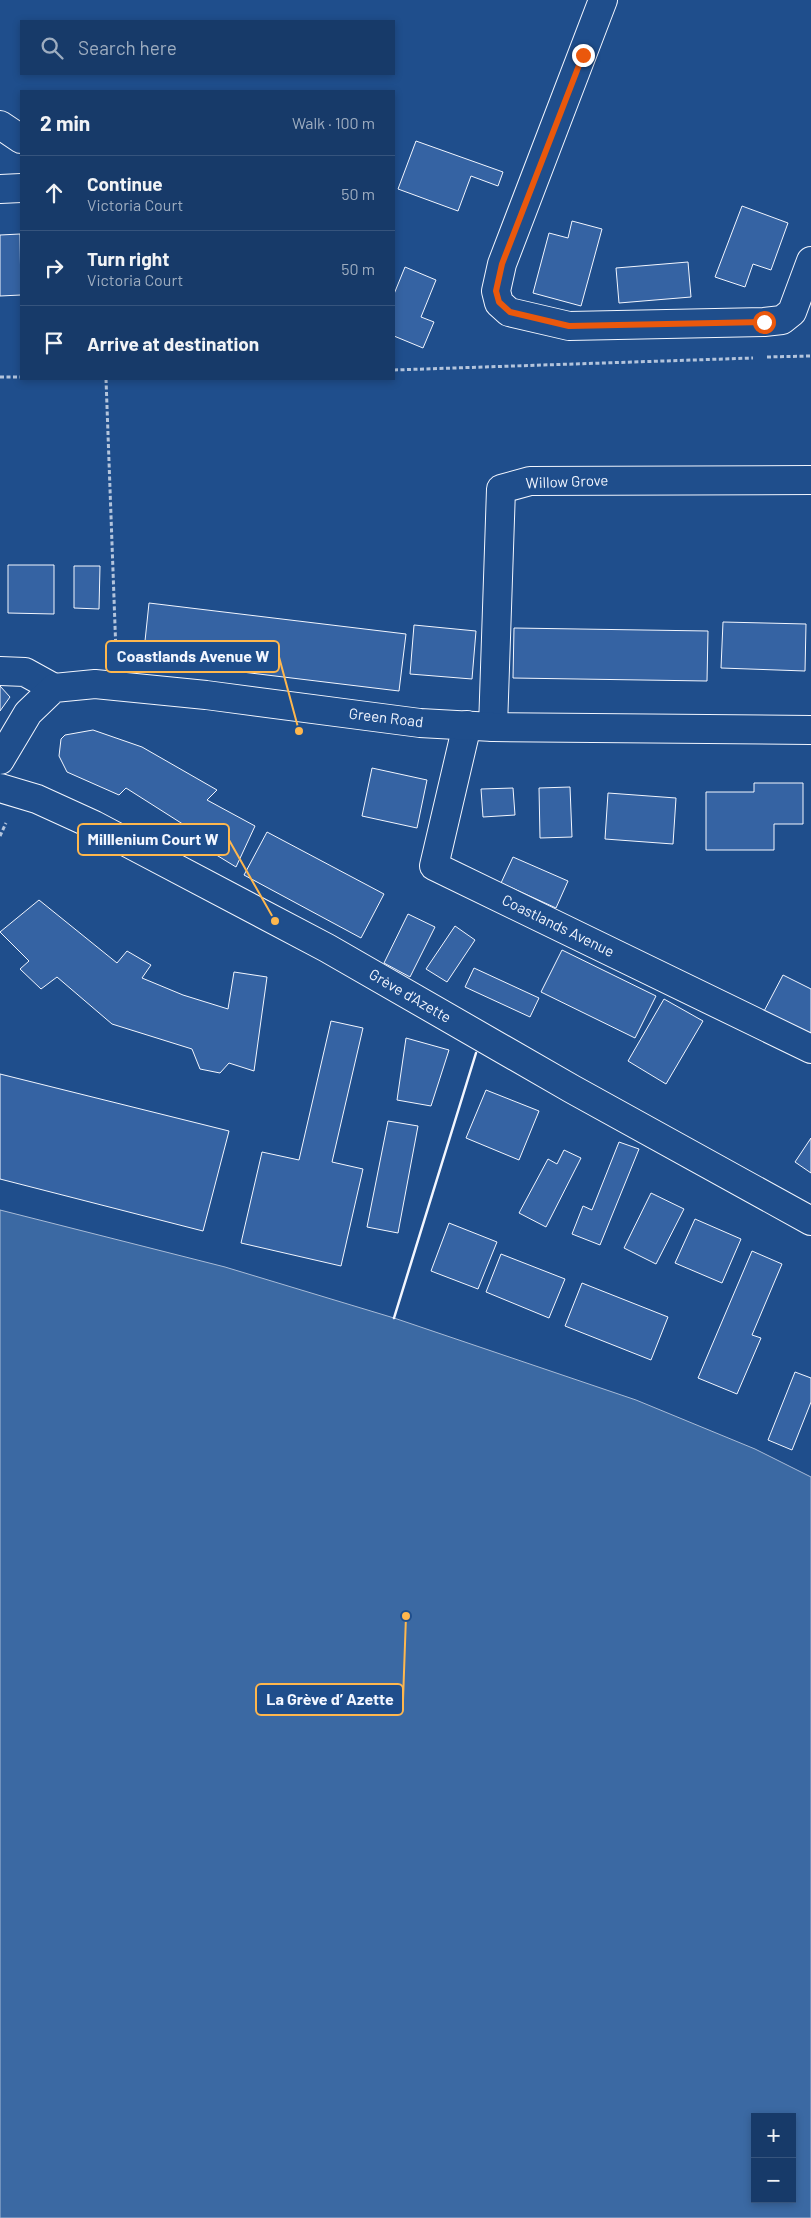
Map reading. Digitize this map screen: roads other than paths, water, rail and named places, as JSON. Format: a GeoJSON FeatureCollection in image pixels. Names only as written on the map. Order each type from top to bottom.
{"type":"FeatureCollection","features":[{"type":"Feature","properties":{"kind":"street"},"geometry":{"type":"LineString","coordinates":[[603,0],[502,264],[496,291],[499,302],[510,312],[569,326],[782,320],[792,312],[811,261]]}},
{"type":"Feature","properties":{"kind":"street"},"geometry":{"type":"LineString","coordinates":[[0,125],[20,138]]}},
{"type":"Feature","properties":{"kind":"street"},"geometry":{"type":"LineString","coordinates":[[0,189],[20,188]]}},
{"type":"Feature","properties":{"kind":"street","name":"Willow Grove"},"geometry":{"type":"LineString","coordinates":[[480,726],[501,489],[530,481],[811,480]]}},
{"type":"Feature","properties":{"kind":"street"},"geometry":{"type":"LineString","coordinates":[[0,671],[24,672],[54,688],[28,713],[0,760]]}},
{"type":"Feature","properties":{"kind":"street","name":"Green Road"},"geometry":{"type":"LineString","coordinates":[[54,688],[95,684],[117,686],[206,695],[420,723],[480,726],[811,730]]}},
{"type":"Feature","properties":{"kind":"street","name":"Coastlands Avenue"},"geometry":{"type":"LineString","coordinates":[[480,726],[434,866],[811,1049]]}},
{"type":"Feature","properties":{"kind":"street","name":"Grève d'Azette"},"geometry":{"type":"LineString","coordinates":[[0,788],[37,799],[94,825],[327,948],[572,1089],[811,1221]]}},
{"type":"Feature","properties":{"kind":"water"},"geometry":{"type":"Polygon","coordinates":[[[0,1210],[225,1267],[394,1318],[636,1400],[755,1449],[811,1477],[811,2218],[0,2218],[0,1210]]]}},
{"type":"Feature","properties":{"kind":"place","name":"Coastlands Avenue W"},"geometry":{"type":"Point","coordinates":[299,731]}},
{"type":"Feature","properties":{"kind":"place","name":"Milllenium Court W"},"geometry":{"type":"Point","coordinates":[275,921]}},
{"type":"Feature","properties":{"kind":"place","name":"La Grève d’ Azette"},"geometry":{"type":"Point","coordinates":[406,1616]}}]}
